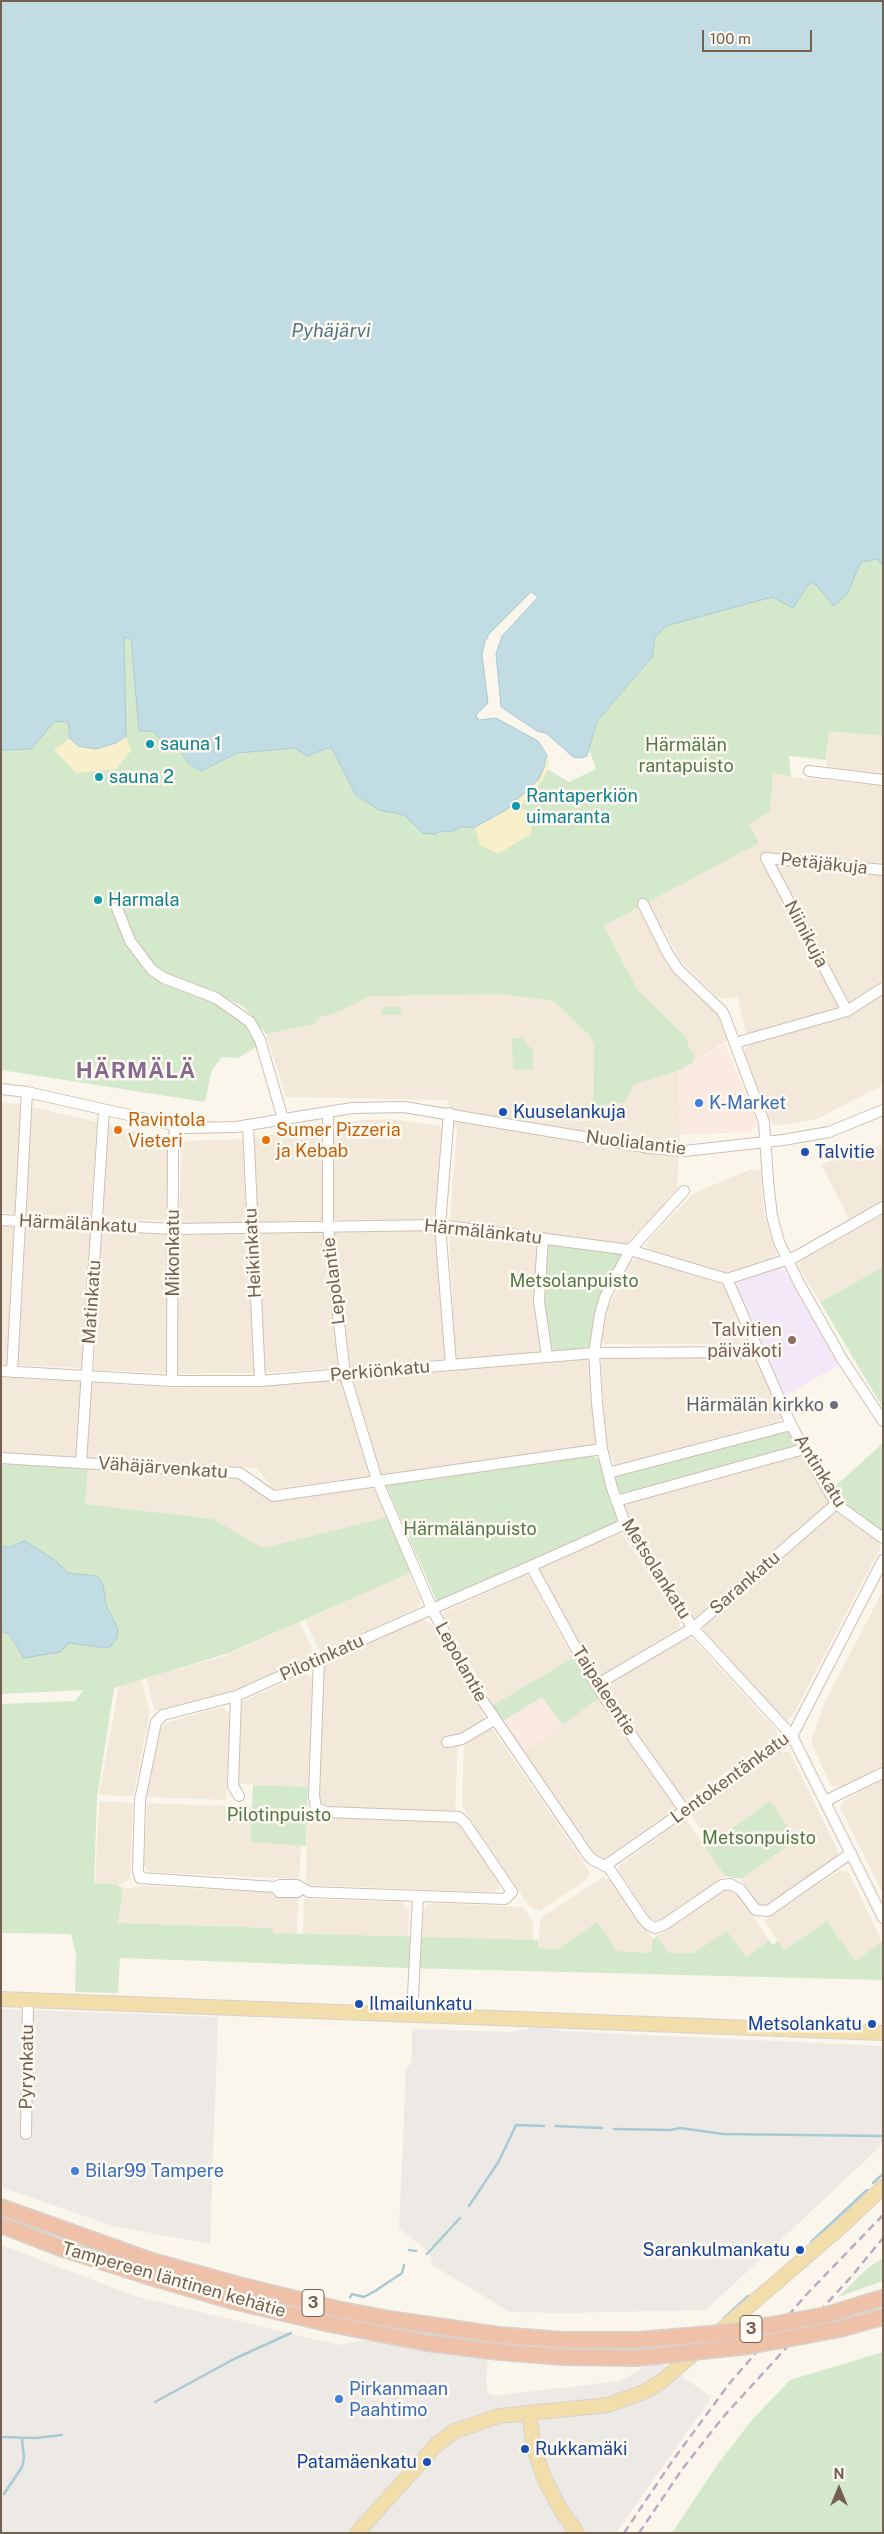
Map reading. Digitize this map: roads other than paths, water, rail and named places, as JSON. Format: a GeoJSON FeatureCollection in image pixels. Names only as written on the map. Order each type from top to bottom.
{"type":"FeatureCollection","features":[{"type":"Feature","properties":{"kind":"highway","name":"Tampereen läntinen kehätie"},"geometry":{"type":"LineString","coordinates":[[1,2208],[152,2260],[239,2285],[337,2309],[389,2319],[499,2335],[564,2340],[637,2340],[733,2332],[826,2314],[883,2298]]}},
{"type":"Feature","properties":{"kind":"highway","name":"Tampereen läntinen kehätie"},"geometry":{"type":"LineString","coordinates":[[1,2225],[63,2249],[233,2301],[330,2324],[427,2342],[500,2352],[563,2357],[637,2358],[741,2348],[840,2329],[883,2317]]}},
{"type":"Feature","properties":{"kind":"main road"},"geometry":{"type":"LineString","coordinates":[[1,1999],[880,2034]]}},
{"type":"Feature","properties":{"kind":"main road"},"geometry":{"type":"LineString","coordinates":[[357,2533],[437,2444],[454,2431],[484,2419],[608,2405],[644,2392],[662,2380],[844,2225],[883,2187]]}},
{"type":"Feature","properties":{"kind":"main road"},"geometry":{"type":"LineString","coordinates":[[529,2413],[534,2448],[544,2478],[559,2507],[577,2533]]}},
{"type":"Feature","properties":{"kind":"street"},"geometry":{"type":"LineString","coordinates":[[809,771],[883,780]]}},
{"type":"Feature","properties":{"kind":"street","name":"Petäjäkuja"},"geometry":{"type":"LineString","coordinates":[[766,858],[883,870]]}},
{"type":"Feature","properties":{"kind":"street","name":"Niinikuja"},"geometry":{"type":"LineString","coordinates":[[766,858],[847,1010]]}},
{"type":"Feature","properties":{"kind":"street"},"geometry":{"type":"LineString","coordinates":[[643,904],[668,954],[678,969],[722,1011],[764,1122],[772,1216],[779,1242],[842,1359],[883,1421]]}},
{"type":"Feature","properties":{"kind":"street"},"geometry":{"type":"LineString","coordinates":[[117,908],[130,942],[152,970],[182,986],[216,998],[250,1022],[260,1040],[282,1120]]}},
{"type":"Feature","properties":{"kind":"street"},"geometry":{"type":"LineString","coordinates":[[735,1043],[847,1010],[883,988]]}},
{"type":"Feature","properties":{"kind":"street","name":"Nuolialantie"},"geometry":{"type":"LineString","coordinates":[[1,1090],[27,1092],[176,1126],[210,1128],[248,1126],[328,1112],[384,1106],[449,1114],[675,1150],[766,1142],[830,1132],[883,1110]]}},
{"type":"Feature","properties":{"kind":"street"},"geometry":{"type":"LineString","coordinates":[[12,1372],[27,1092]]}},
{"type":"Feature","properties":{"kind":"street","name":"Matinkatu"},"geometry":{"type":"LineString","coordinates":[[81,1463],[104,1110]]}},
{"type":"Feature","properties":{"kind":"street","name":"Lepolantie"},"geometry":{"type":"LineString","coordinates":[[328,1112],[328,1227],[345,1375],[377,1480],[432,1609],[494,1720],[588,1855],[592,1860],[606,1865],[643,1919],[655,1928],[665,1924],[722,1885],[730,1884],[740,1889],[756,1910],[768,1911],[852,1853]]}},
{"type":"Feature","properties":{"kind":"street"},"geometry":{"type":"LineString","coordinates":[[449,1114],[440,1224],[451,1365]]}},
{"type":"Feature","properties":{"kind":"street","name":"Mikonkatu"},"geometry":{"type":"LineString","coordinates":[[172,1381],[173,1139],[176,1126]]}},
{"type":"Feature","properties":{"kind":"street","name":"Heikinkatu"},"geometry":{"type":"LineString","coordinates":[[248,1126],[260,1381]]}},
{"type":"Feature","properties":{"kind":"street","name":"Metsolankatu"},"geometry":{"type":"LineString","coordinates":[[684,1191],[630,1250],[605,1297],[600,1314],[594,1353],[602,1449],[608,1472],[625,1524],[693,1628],[792,1736],[883,1918]]}},
{"type":"Feature","properties":{"kind":"street"},"geometry":{"type":"LineString","coordinates":[[727,1279],[787,1259],[883,1207]]}},
{"type":"Feature","properties":{"kind":"street","name":"Härmälänkatu"},"geometry":{"type":"LineString","coordinates":[[1,1220],[173,1229],[440,1224],[630,1250],[727,1279]]}},
{"type":"Feature","properties":{"kind":"street"},"geometry":{"type":"LineString","coordinates":[[544,1238],[540,1300],[547,1356]]}},
{"type":"Feature","properties":{"kind":"street","name":"Antinkatu"},"geometry":{"type":"LineString","coordinates":[[727,1279],[791,1425],[836,1504],[883,1538]]}},
{"type":"Feature","properties":{"kind":"street","name":"Perkiönkatu"},"geometry":{"type":"LineString","coordinates":[[1,1371],[172,1381],[260,1381],[594,1353],[759,1352]]}},
{"type":"Feature","properties":{"kind":"street"},"geometry":{"type":"LineString","coordinates":[[608,1472],[791,1425]]}},
{"type":"Feature","properties":{"kind":"street"},"geometry":{"type":"LineString","coordinates":[[377,1480],[602,1449]]}},
{"type":"Feature","properties":{"kind":"street"},"geometry":{"type":"LineString","coordinates":[[616,1501],[804,1449]]}},
{"type":"Feature","properties":{"kind":"street","name":"Vähäjärvenkatu"},"geometry":{"type":"LineString","coordinates":[[1,1458],[240,1473],[273,1496],[377,1480]]}},
{"type":"Feature","properties":{"kind":"street","name":"Sarankatu"},"geometry":{"type":"LineString","coordinates":[[596,1685],[693,1628],[836,1504]]}},
{"type":"Feature","properties":{"kind":"street","name":"Pilotinkatu"},"geometry":{"type":"LineString","coordinates":[[418,1897],[309,1892],[297,1885],[280,1884],[275,1887],[144,1880],[138,1876],[140,1800],[156,1722],[163,1715],[236,1696],[625,1524]]}},
{"type":"Feature","properties":{"kind":"street","name":"Lentokentänkatu"},"geometry":{"type":"LineString","coordinates":[[606,1865],[792,1736],[883,1560]]}},
{"type":"Feature","properties":{"kind":"street","name":"Taipaleentie"},"geometry":{"type":"LineString","coordinates":[[531,1566],[596,1685],[685,1811]]}},
{"type":"Feature","properties":{"kind":"street"},"geometry":{"type":"LineString","coordinates":[[319,1659],[314,1796],[316,1808],[326,1812],[459,1818],[466,1824],[512,1892],[505,1899],[418,1897],[412,2015]]}},
{"type":"Feature","properties":{"kind":"street"},"geometry":{"type":"LineString","coordinates":[[236,1696],[233,1786],[239,1796]]}},
{"type":"Feature","properties":{"kind":"street"},"geometry":{"type":"LineString","coordinates":[[447,1742],[462,1739],[494,1720]]}},
{"type":"Feature","properties":{"kind":"street"},"geometry":{"type":"LineString","coordinates":[[825,1801],[883,1773]]}},
{"type":"Feature","properties":{"kind":"street","name":"Pyrynkatu"},"geometry":{"type":"LineString","coordinates":[[26,2134],[28,2000]]}},
{"type":"Feature","properties":{"kind":"water","name":"Pyhäjärvi"},"geometry":{"type":"Polygon","coordinates":[[[1,1],[883,1],[883,565],[877,559],[861,562],[847,594],[834,606],[816,585],[810,582],[793,608],[772,597],[666,626],[655,637],[652,657],[597,721],[587,756],[582,758],[573,757],[546,733],[537,731],[501,707],[496,654],[502,636],[538,597],[531,592],[489,634],[485,642],[482,654],[488,703],[476,715],[478,720],[496,718],[538,741],[547,755],[539,779],[506,810],[475,827],[461,827],[451,832],[441,831],[435,834],[423,833],[404,815],[379,810],[356,795],[331,747],[307,756],[295,748],[237,753],[201,771],[188,763],[179,747],[169,748],[153,731],[139,731],[131,638],[124,638],[126,736],[116,743],[96,749],[78,746],[70,738],[68,722],[55,721],[31,749],[1,750],[1,1]]]}},
{"type":"Feature","properties":{"kind":"water"},"geometry":{"type":"Polygon","coordinates":[[[25,1541],[56,1561],[68,1573],[97,1576],[103,1584],[106,1605],[118,1629],[117,1638],[111,1646],[106,1648],[69,1643],[60,1652],[24,1658],[10,1635],[1,1631],[1,1547],[10,1547],[25,1541]]]}},
{"type":"Feature","properties":{"kind":"waterway"},"geometry":{"type":"LineString","coordinates":[[469,2206],[499,2161],[516,2125],[544,2126]]}},
{"type":"Feature","properties":{"kind":"waterway"},"geometry":{"type":"LineString","coordinates":[[555,2126],[602,2128]]}},
{"type":"Feature","properties":{"kind":"waterway"},"geometry":{"type":"LineString","coordinates":[[614,2129],[671,2130],[680,2128],[723,2134],[883,2136]]}},
{"type":"Feature","properties":{"kind":"waterway"},"geometry":{"type":"LineString","coordinates":[[873,2183],[883,2174]]}},
{"type":"Feature","properties":{"kind":"waterway"},"geometry":{"type":"LineString","coordinates":[[811,2242],[867,2190]]}},
{"type":"Feature","properties":{"kind":"waterway"},"geometry":{"type":"LineString","coordinates":[[427,2254],[460,2218]]}},
{"type":"Feature","properties":{"kind":"waterway"},"geometry":{"type":"LineString","coordinates":[[409,2250],[416,2251]]}},
{"type":"Feature","properties":{"kind":"waterway"},"geometry":{"type":"LineString","coordinates":[[350,2297],[352,2294],[364,2297],[375,2291],[402,2273],[404,2265]]}},
{"type":"Feature","properties":{"kind":"waterway"},"geometry":{"type":"LineString","coordinates":[[724,2318],[748,2296]]}},
{"type":"Feature","properties":{"kind":"waterway"},"geometry":{"type":"LineString","coordinates":[[155,2402],[234,2359],[291,2333]]}},
{"type":"Feature","properties":{"kind":"waterway"},"geometry":{"type":"LineString","coordinates":[[1,2437],[36,2438],[62,2435]]}},
{"type":"Feature","properties":{"kind":"waterway"},"geometry":{"type":"LineString","coordinates":[[4,2494],[22,2467],[24,2458],[22,2439]]}},
{"type":"Feature","properties":{"kind":"railway"},"geometry":{"type":"LineString","coordinates":[[624,2533],[673,2460],[729,2384],[806,2295],[883,2215]]}},
{"type":"Feature","properties":{"kind":"railway"},"geometry":{"type":"LineString","coordinates":[[639,2533],[683,2468],[724,2416],[851,2277],[883,2238]]}},
{"type":"Feature","properties":{"kind":"place","name":"sauna 1"},"geometry":{"type":"Point","coordinates":[150,744]}},
{"type":"Feature","properties":{"kind":"place","name":"sauna 2"},"geometry":{"type":"Point","coordinates":[99,777]}},
{"type":"Feature","properties":{"kind":"place","name":"Rantaperkiön uimaranta"},"geometry":{"type":"Point","coordinates":[516,806]}},
{"type":"Feature","properties":{"kind":"place","name":"Harmala"},"geometry":{"type":"Point","coordinates":[98,900]}},
{"type":"Feature","properties":{"kind":"place","name":"K-Market"},"geometry":{"type":"Point","coordinates":[699,1103]}},
{"type":"Feature","properties":{"kind":"place","name":"Kuuselankuja"},"geometry":{"type":"Point","coordinates":[503,1112]}},
{"type":"Feature","properties":{"kind":"place","name":"Ravintola Vieteri"},"geometry":{"type":"Point","coordinates":[118,1130]}},
{"type":"Feature","properties":{"kind":"place","name":"Sumer Pizzeria ja Kebab"},"geometry":{"type":"Point","coordinates":[266,1140]}},
{"type":"Feature","properties":{"kind":"place","name":"Talvitie"},"geometry":{"type":"Point","coordinates":[805,1152]}},
{"type":"Feature","properties":{"kind":"place","name":"Talvitien päiväkoti"},"geometry":{"type":"Point","coordinates":[792,1340]}},
{"type":"Feature","properties":{"kind":"place","name":"Härmälän kirkko"},"geometry":{"type":"Point","coordinates":[834,1405]}},
{"type":"Feature","properties":{"kind":"place","name":"Ilmailunkatu"},"geometry":{"type":"Point","coordinates":[359,2004]}},
{"type":"Feature","properties":{"kind":"place","name":"Metsolankatu"},"geometry":{"type":"Point","coordinates":[872,2024]}},
{"type":"Feature","properties":{"kind":"place","name":"Bilar99 Tampere"},"geometry":{"type":"Point","coordinates":[75,2171]}},
{"type":"Feature","properties":{"kind":"place","name":"Sarankulmankatu"},"geometry":{"type":"Point","coordinates":[800,2250]}},
{"type":"Feature","properties":{"kind":"place","name":"Pirkanmaan Paahtimo"},"geometry":{"type":"Point","coordinates":[339,2399]}},
{"type":"Feature","properties":{"kind":"place","name":"Rukkamäki"},"geometry":{"type":"Point","coordinates":[525,2449]}},
{"type":"Feature","properties":{"kind":"place","name":"Patamäenkatu"},"geometry":{"type":"Point","coordinates":[427,2462]}},
{"type":"Feature","properties":{"kind":"district","name":"HÄRMÄLÄ"},"geometry":{"type":"Point","coordinates":[136,1071]}},
{"type":"Feature","properties":{"kind":"park label","name":"Härmälän rantapuisto"},"geometry":{"type":"Point","coordinates":[686,755]}},
{"type":"Feature","properties":{"kind":"park label","name":"Metsolanpuisto"},"geometry":{"type":"Point","coordinates":[574,1281]}},
{"type":"Feature","properties":{"kind":"park label","name":"Härmälänpuisto"},"geometry":{"type":"Point","coordinates":[470,1529]}},
{"type":"Feature","properties":{"kind":"park label","name":"Pilotinpuisto"},"geometry":{"type":"Point","coordinates":[279,1815]}},
{"type":"Feature","properties":{"kind":"park label","name":"Metsonpuisto"},"geometry":{"type":"Point","coordinates":[759,1838]}}]}
